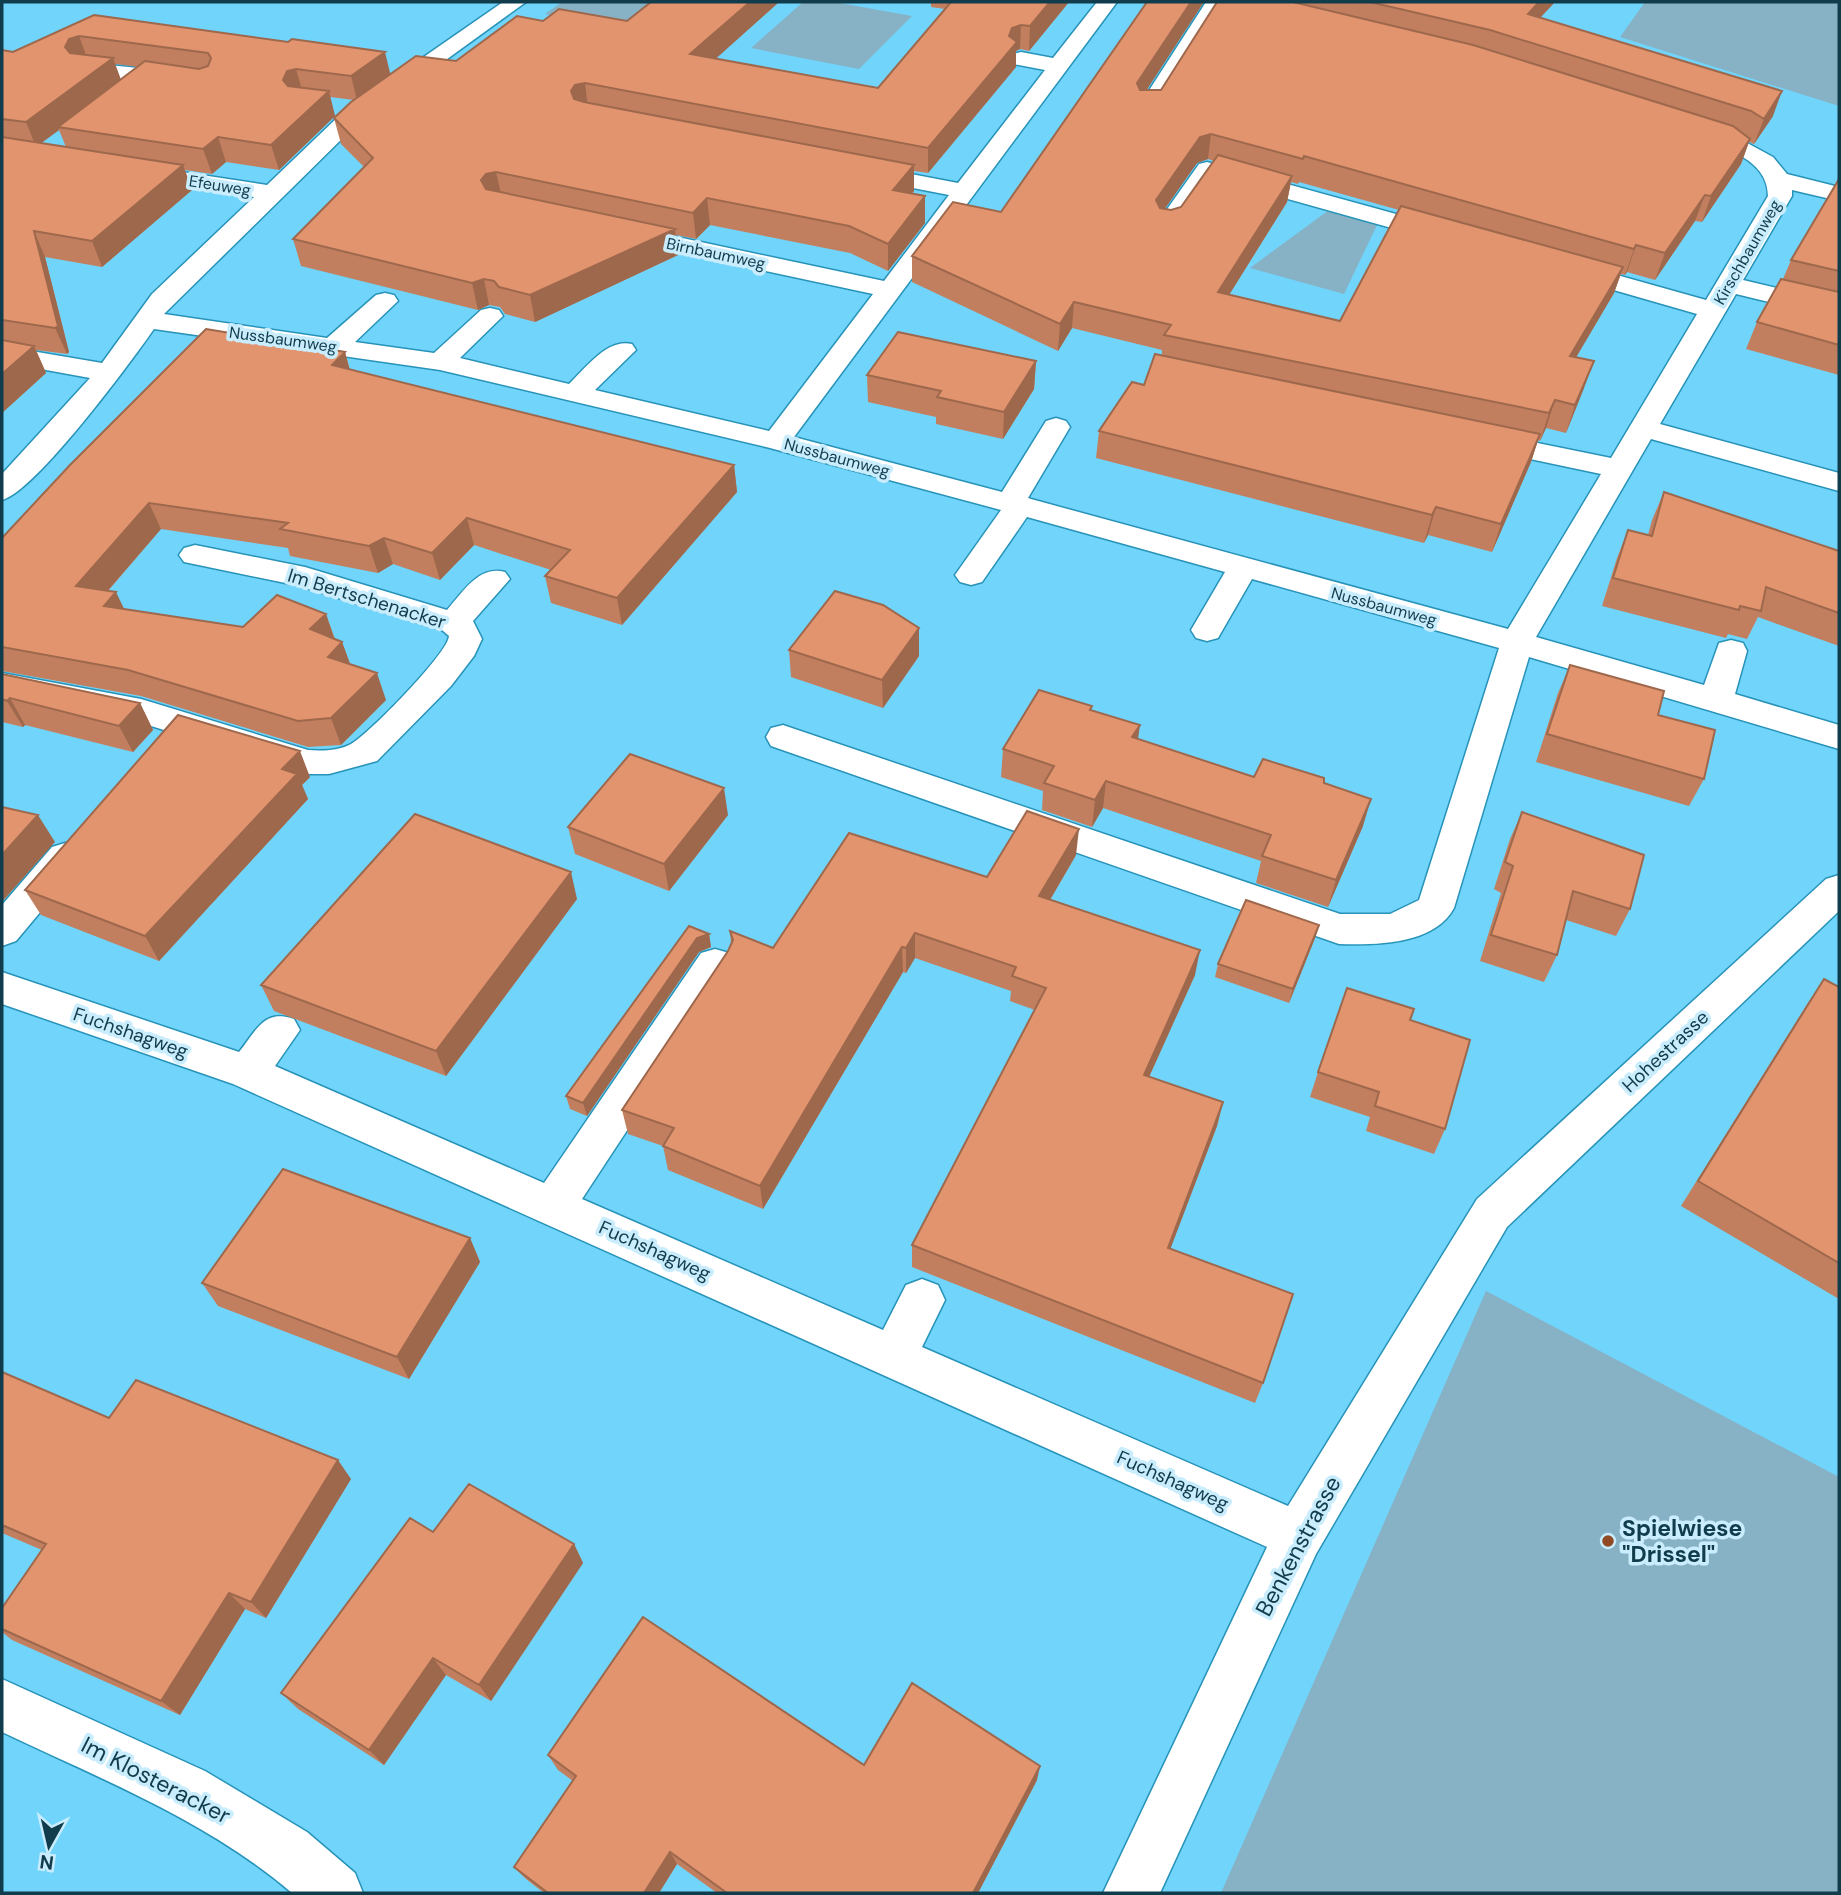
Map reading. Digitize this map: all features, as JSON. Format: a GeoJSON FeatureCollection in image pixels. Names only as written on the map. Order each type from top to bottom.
{"type":"FeatureCollection","features":[{"type":"Feature","properties":{"kind":"street"},"geometry":{"type":"LineString","coordinates":[[2,491],[31,463],[109,373],[147,320],[182,279],[348,120],[516,2]]}},
{"type":"Feature","properties":{"kind":"street"},"geometry":{"type":"LineString","coordinates":[[776,441],[1107,2]]}},
{"type":"Feature","properties":{"kind":"street"},"geometry":{"type":"LineString","coordinates":[[1148,109],[1216,2]]}},
{"type":"Feature","properties":{"kind":"street"},"geometry":{"type":"LineString","coordinates":[[1021,60],[1059,66]]}},
{"type":"Feature","properties":{"kind":"street"},"geometry":{"type":"LineString","coordinates":[[88,70],[172,79]]}},
{"type":"Feature","properties":{"kind":"street"},"geometry":{"type":"LineString","coordinates":[[127,92],[149,76]]}},
{"type":"Feature","properties":{"kind":"street"},"geometry":{"type":"LineString","coordinates":[[327,106],[363,110]]}},
{"type":"Feature","properties":{"kind":"street","name":"Kirschbaumweg"},"geometry":{"type":"LineString","coordinates":[[1517,642],[1780,196],[1778,179],[1760,159],[1733,144],[1670,123]]}},
{"type":"Feature","properties":{"kind":"street","name":"Efeuweg"},"geometry":{"type":"LineString","coordinates":[[110,168],[272,193]]}},
{"type":"Feature","properties":{"kind":"street"},"geometry":{"type":"LineString","coordinates":[[844,168],[965,191]]}},
{"type":"Feature","properties":{"kind":"street"},"geometry":{"type":"LineString","coordinates":[[1167,227],[1207,169],[1473,243]]}},
{"type":"Feature","properties":{"kind":"street"},"geometry":{"type":"LineString","coordinates":[[1778,179],[1839,194]]}},
{"type":"Feature","properties":{"kind":"street","name":"Birnbaumweg"},"geometry":{"type":"LineString","coordinates":[[608,230],[891,290]]}},
{"type":"Feature","properties":{"kind":"street"},"geometry":{"type":"LineString","coordinates":[[1540,262],[1713,310]]}},
{"type":"Feature","properties":{"kind":"street"},"geometry":{"type":"LineString","coordinates":[[1728,284],[1839,311]]}},
{"type":"Feature","properties":{"kind":"street"},"geometry":{"type":"LineString","coordinates":[[334,346],[385,301]]}},
{"type":"Feature","properties":{"kind":"street"},"geometry":{"type":"LineString","coordinates":[[440,362],[490,316]]}},
{"type":"Feature","properties":{"kind":"street","name":"Nussbaumweg"},"geometry":{"type":"LineString","coordinates":[[147,320],[440,362],[776,441],[1517,642],[1839,737]]}},
{"type":"Feature","properties":{"kind":"street"},"geometry":{"type":"LineString","coordinates":[[575,394],[622,350]]}},
{"type":"Feature","properties":{"kind":"street"},"geometry":{"type":"LineString","coordinates":[[2,354],[109,373]]}},
{"type":"Feature","properties":{"kind":"street"},"geometry":{"type":"LineString","coordinates":[[971,575],[1015,504],[1055,428]]}},
{"type":"Feature","properties":{"kind":"street"},"geometry":{"type":"LineString","coordinates":[[1643,428],[1839,482]]}},
{"type":"Feature","properties":{"kind":"street"},"geometry":{"type":"LineString","coordinates":[[1456,435],[1619,469]]}},
{"type":"Feature","properties":{"kind":"street"},"geometry":{"type":"LineString","coordinates":[[2,458],[31,463]]}},
{"type":"Feature","properties":{"kind":"street","name":"Im Bertschenacker"},"geometry":{"type":"LineString","coordinates":[[2,684],[141,711],[307,762],[326,764],[365,752],[450,667],[463,650],[466,640],[463,629],[453,622],[305,577],[195,555]]}},
{"type":"Feature","properties":{"kind":"street"},"geometry":{"type":"LineString","coordinates":[[1207,630],[1243,567]]}},
{"type":"Feature","properties":{"kind":"street"},"geometry":{"type":"LineString","coordinates":[[453,622],[494,579]]}},
{"type":"Feature","properties":{"kind":"street"},"geometry":{"type":"LineString","coordinates":[[783,737],[1339,929],[1382,932],[1414,923],[1435,908],[1517,642]]}},
{"type":"Feature","properties":{"kind":"street"},"geometry":{"type":"LineString","coordinates":[[1716,700],[1731,651]]}},
{"type":"Feature","properties":{"kind":"street"},"geometry":{"type":"LineString","coordinates":[[154,755],[181,723]]}},
{"type":"Feature","properties":{"kind":"street"},"geometry":{"type":"LineString","coordinates":[[2,931],[82,838]]}},
{"type":"Feature","properties":{"kind":"street","name":"Hohestrasse"},"geometry":{"type":"LineString","coordinates":[[1492,1213],[1839,889]]}},
{"type":"Feature","properties":{"kind":"street"},"geometry":{"type":"LineString","coordinates":[[554,1205],[715,964]]}},
{"type":"Feature","properties":{"kind":"street","name":"Fuchshagweg"},"geometry":{"type":"LineString","coordinates":[[2,988],[247,1072],[554,1205],[1298,1536]]}},
{"type":"Feature","properties":{"kind":"street"},"geometry":{"type":"LineString","coordinates":[[247,1072],[280,1030]]}},
{"type":"Feature","properties":{"kind":"street","name":"Benkenstrasse"},"geometry":{"type":"LineString","coordinates":[[1130,1893],[1298,1536],[1492,1213]]}},
{"type":"Feature","properties":{"kind":"street"},"geometry":{"type":"LineString","coordinates":[[894,1356],[922,1300]]}},
{"type":"Feature","properties":{"kind":"street","name":"Im Klosteracker"},"geometry":{"type":"LineString","coordinates":[[2,1705],[187,1790],[287,1852],[335,1893]]}},
{"type":"Feature","properties":{"kind":"shaded area"},"geometry":{"type":"Polygon","coordinates":[[[562,2],[680,2],[642,33],[545,14],[562,2]]]}},
{"type":"Feature","properties":{"kind":"shaded area"},"geometry":{"type":"Polygon","coordinates":[[[803,2],[834,2],[912,16],[859,69],[751,48],[803,2]]]}},
{"type":"Feature","properties":{"kind":"shaded area"},"geometry":{"type":"Polygon","coordinates":[[[1645,2],[1839,2],[1839,106],[1620,37],[1645,2]]]}},
{"type":"Feature","properties":{"kind":"shaded area"},"geometry":{"type":"Polygon","coordinates":[[[1329,210],[1378,223],[1344,294],[1250,268],[1329,210]]]}},
{"type":"Feature","properties":{"kind":"shaded area","name":"Spielwiese \"Drissel\""},"geometry":{"type":"Polygon","coordinates":[[[1486,1291],[1839,1477],[1839,1893],[1221,1893],[1486,1291]]]}},
{"type":"Feature","properties":{"kind":"building"},"geometry":{"type":"Polygon","coordinates":[[[651,2],[750,2],[690,54],[878,88],[951,2],[1050,2],[1030,26],[1012,28],[1009,36],[1017,42],[928,148],[585,83],[575,85],[571,91],[574,99],[584,102],[914,165],[893,190],[925,196],[888,244],[849,226],[707,198],[693,213],[496,172],[486,174],[481,180],[486,189],[675,229],[530,295],[499,287],[494,281],[484,279],[472,283],[293,239],[373,158],[334,118],[351,102],[416,56],[456,61],[517,16],[543,21],[559,9],[627,21],[651,2]]]}},
{"type":"Feature","properties":{"kind":"building"},"geometry":{"type":"Polygon","coordinates":[[[1147,2],[1191,2],[1137,83],[1140,90],[1161,90],[1217,2],[1293,2],[1473,45],[1733,126],[1750,139],[1711,196],[1705,195],[1665,253],[1636,245],[1634,249],[1304,156],[1303,159],[1211,134],[1200,137],[1156,200],[1160,208],[1171,210],[1181,207],[1218,155],[1292,176],[1218,292],[1340,321],[1401,206],[1623,267],[1570,356],[1594,361],[1575,405],[1555,400],[1549,413],[1164,335],[1171,325],[1074,302],[1060,324],[912,256],[953,202],[1001,212],[1147,2]]]}},
{"type":"Feature","properties":{"kind":"building"},"geometry":{"type":"Polygon","coordinates":[[[1370,2],[1539,2],[1528,14],[1782,91],[1764,119],[1751,111],[1490,30],[1370,2]]]}},
{"type":"Feature","properties":{"kind":"building"},"geometry":{"type":"Polygon","coordinates":[[[94,15],[288,42],[292,39],[385,52],[351,76],[296,69],[287,71],[283,80],[288,86],[329,91],[271,145],[218,137],[203,149],[58,127],[145,61],[199,69],[208,66],[211,58],[208,53],[79,36],[69,39],[65,47],[70,53],[113,58],[26,122],[2,119],[2,50],[13,52],[94,15]]]}},
{"type":"Feature","properties":{"kind":"building"},"geometry":{"type":"Polygon","coordinates":[[[2,137],[183,165],[92,241],[34,231],[58,326],[55,328],[2,320],[2,137]]]}},
{"type":"Feature","properties":{"kind":"building"},"geometry":{"type":"Polygon","coordinates":[[[1839,179],[1839,271],[1791,260],[1839,179]]]}},
{"type":"Feature","properties":{"kind":"building"},"geometry":{"type":"Polygon","coordinates":[[[1781,279],[1839,292],[1839,345],[1757,322],[1781,279]]]}},
{"type":"Feature","properties":{"kind":"building"},"geometry":{"type":"Polygon","coordinates":[[[206,329],[345,352],[332,365],[734,465],[617,598],[545,576],[570,550],[467,518],[432,553],[384,538],[369,546],[280,529],[288,523],[149,503],[76,586],[116,592],[104,606],[243,627],[277,595],[326,614],[310,629],[342,642],[328,657],[377,673],[331,718],[298,721],[128,670],[2,647],[2,538],[70,465],[206,329]]]}},
{"type":"Feature","properties":{"kind":"building"},"geometry":{"type":"Polygon","coordinates":[[[898,332],[1036,361],[1004,412],[937,397],[941,391],[867,375],[898,332]]]}},
{"type":"Feature","properties":{"kind":"building"},"geometry":{"type":"Polygon","coordinates":[[[2,340],[34,346],[2,374],[2,340]]]}},
{"type":"Feature","properties":{"kind":"building"},"geometry":{"type":"Polygon","coordinates":[[[1155,354],[1540,434],[1501,524],[1436,507],[1432,515],[1099,431],[1132,382],[1144,385],[1155,354]]]}},
{"type":"Feature","properties":{"kind":"building"},"geometry":{"type":"Polygon","coordinates":[[[1664,492],[1839,551],[1839,613],[1766,587],[1761,611],[1740,606],[1739,610],[1613,578],[1628,530],[1652,536],[1664,492]]]}},
{"type":"Feature","properties":{"kind":"building"},"geometry":{"type":"Polygon","coordinates":[[[835,591],[883,605],[919,628],[882,680],[789,650],[835,591]]]}},
{"type":"Feature","properties":{"kind":"building"},"geometry":{"type":"Polygon","coordinates":[[[1570,665],[1664,691],[1658,715],[1715,730],[1704,779],[1547,734],[1570,665]]]}},
{"type":"Feature","properties":{"kind":"building"},"geometry":{"type":"Polygon","coordinates":[[[2,674],[140,703],[119,726],[10,698],[7,701],[2,699],[2,674]]]}},
{"type":"Feature","properties":{"kind":"building"},"geometry":{"type":"Polygon","coordinates":[[[1039,690],[1092,706],[1090,710],[1140,725],[1132,737],[1254,777],[1263,759],[1324,778],[1324,783],[1371,799],[1336,880],[1262,856],[1271,835],[1106,781],[1095,800],[1044,783],[1054,766],[1003,749],[1039,690]]]}},
{"type":"Feature","properties":{"kind":"building"},"geometry":{"type":"Polygon","coordinates":[[[178,715],[300,751],[282,769],[297,774],[145,936],[25,890],[178,715]]]}},
{"type":"Feature","properties":{"kind":"building"},"geometry":{"type":"Polygon","coordinates":[[[630,754],[724,788],[664,864],[568,827],[630,754]]]}},
{"type":"Feature","properties":{"kind":"building"},"geometry":{"type":"Polygon","coordinates":[[[2,807],[38,815],[2,855],[2,807]]]}},
{"type":"Feature","properties":{"kind":"building"},"geometry":{"type":"Polygon","coordinates":[[[1027,811],[1079,829],[1039,896],[1200,950],[1144,1075],[1223,1102],[1168,1248],[1293,1294],[1263,1383],[912,1245],[1046,988],[1012,976],[1016,967],[915,933],[906,948],[902,947],[760,1186],[663,1146],[674,1128],[622,1110],[728,951],[733,940],[730,931],[773,948],[849,833],[987,877],[1027,811]]]}},
{"type":"Feature","properties":{"kind":"building"},"geometry":{"type":"Polygon","coordinates":[[[1522,812],[1644,855],[1630,909],[1573,891],[1557,955],[1491,935],[1513,866],[1505,862],[1522,812]]]}},
{"type":"Feature","properties":{"kind":"building"},"geometry":{"type":"Polygon","coordinates":[[[415,814],[571,872],[436,1051],[261,985],[415,814]]]}},
{"type":"Feature","properties":{"kind":"building"},"geometry":{"type":"Polygon","coordinates":[[[1246,900],[1319,925],[1293,989],[1218,964],[1246,900]]]}},
{"type":"Feature","properties":{"kind":"building"},"geometry":{"type":"Polygon","coordinates":[[[689,926],[709,934],[697,938],[583,1103],[566,1096],[689,926]]]}},
{"type":"Feature","properties":{"kind":"building"},"geometry":{"type":"Polygon","coordinates":[[[1824,979],[1839,987],[1839,1263],[1698,1181],[1824,979]]]}},
{"type":"Feature","properties":{"kind":"building"},"geometry":{"type":"Polygon","coordinates":[[[1347,988],[1414,1009],[1410,1020],[1470,1040],[1445,1129],[1375,1106],[1379,1092],[1318,1072],[1347,988]]]}},
{"type":"Feature","properties":{"kind":"building"},"geometry":{"type":"Polygon","coordinates":[[[283,1169],[470,1238],[397,1357],[202,1283],[283,1169]]]}},
{"type":"Feature","properties":{"kind":"building"},"geometry":{"type":"Polygon","coordinates":[[[2,1372],[109,1418],[136,1380],[338,1460],[251,1602],[229,1593],[161,1701],[2,1629],[2,1608],[46,1544],[2,1525],[2,1372]]]}},
{"type":"Feature","properties":{"kind":"building"},"geometry":{"type":"Polygon","coordinates":[[[469,1484],[574,1544],[479,1685],[433,1658],[369,1750],[281,1693],[410,1518],[433,1532],[469,1484]]]}},
{"type":"Feature","properties":{"kind":"building"},"geometry":{"type":"Polygon","coordinates":[[[643,1617],[864,1765],[912,1683],[1040,1766],[973,1893],[727,1893],[670,1852],[644,1893],[548,1893],[514,1867],[576,1776],[548,1755],[643,1617]]]}},
{"type":"Feature","properties":{"kind":"place","name":"Spielwiese \"Drissel\""},"geometry":{"type":"Point","coordinates":[1608,1541]}}]}
